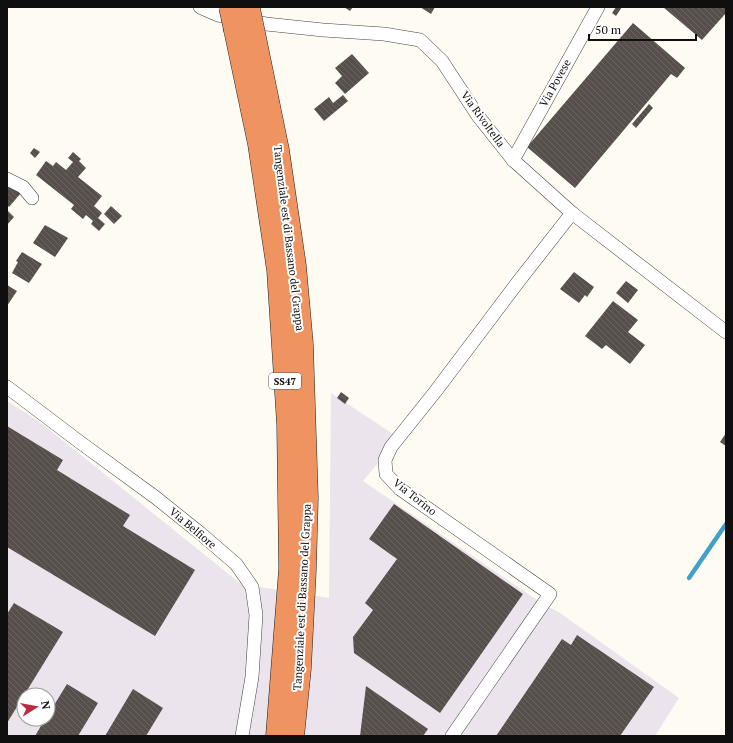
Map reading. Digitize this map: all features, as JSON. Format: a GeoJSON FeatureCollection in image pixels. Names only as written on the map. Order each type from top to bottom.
{"type":"FeatureCollection","features":[{"type":"Feature","properties":{"kind":"highway","name":"Tangenziale est di Bassano del Grappa"},"geometry":{"type":"LineString","coordinates":[[243,8],[259,144],[278,270],[288,424],[290,569],[277,736]]}},
{"type":"Feature","properties":{"kind":"highway","name":"Tangenziale est di Bassano del Grappa"},"geometry":{"type":"LineString","coordinates":[[245,31],[278,150],[295,266],[302,344],[306,490],[306,563],[300,668],[293,736]]}},
{"type":"Feature","properties":{"kind":"street","name":"Via Rivoltella"},"geometry":{"type":"LineString","coordinates":[[200,7],[218,15],[266,24],[384,34],[420,40],[442,61],[478,116],[513,160],[572,213],[726,332]]}},
{"type":"Feature","properties":{"kind":"street","name":"Via Povese"},"geometry":{"type":"LineString","coordinates":[[513,160],[598,7]]}},
{"type":"Feature","properties":{"kind":"street"},"geometry":{"type":"LineString","coordinates":[[7,179],[23,187],[32,198]]}},
{"type":"Feature","properties":{"kind":"street","name":"Via Torino"},"geometry":{"type":"LineString","coordinates":[[452,736],[550,594],[400,488],[386,474],[385,460],[391,447],[572,213]]}},
{"type":"Feature","properties":{"kind":"street","name":"Via Belfiore"},"geometry":{"type":"LineString","coordinates":[[7,387],[155,497],[236,564],[252,587],[256,615],[252,677],[242,736]]}},
{"type":"Feature","properties":{"kind":"shaded area"},"geometry":{"type":"Polygon","coordinates":[[[331,393],[399,438],[363,481],[540,602],[560,613],[679,698],[655,736],[7,736],[7,401],[41,423],[241,584],[329,598],[331,393]]]}},
{"type":"Feature","properties":{"kind":"building"},"geometry":{"type":"Polygon","coordinates":[[[344,7],[353,7],[350,11],[344,7]]]}},
{"type":"Feature","properties":{"kind":"building"},"geometry":{"type":"Polygon","coordinates":[[[420,7],[435,7],[431,14],[420,7]]]}},
{"type":"Feature","properties":{"kind":"building"},"geometry":{"type":"Polygon","coordinates":[[[616,7],[622,7],[616,16],[612,13],[616,7]]]}},
{"type":"Feature","properties":{"kind":"building"},"geometry":{"type":"Polygon","coordinates":[[[663,7],[726,7],[726,13],[702,40],[663,7]]]}},
{"type":"Feature","properties":{"kind":"building"},"geometry":{"type":"Polygon","coordinates":[[[633,23],[685,68],[677,78],[671,74],[575,188],[527,147],[633,23]]]}},
{"type":"Feature","properties":{"kind":"building"},"geometry":{"type":"Polygon","coordinates":[[[352,54],[369,73],[345,94],[335,83],[342,76],[335,68],[352,54]]]}},
{"type":"Feature","properties":{"kind":"building"},"geometry":{"type":"Polygon","coordinates":[[[343,95],[348,101],[324,121],[314,109],[329,97],[333,103],[343,95]]]}},
{"type":"Feature","properties":{"kind":"building"},"geometry":{"type":"Polygon","coordinates":[[[649,104],[653,108],[636,128],[632,124],[649,104]]]}},
{"type":"Feature","properties":{"kind":"building"},"geometry":{"type":"Polygon","coordinates":[[[34,148],[40,152],[35,158],[30,153],[34,148]]]}},
{"type":"Feature","properties":{"kind":"building"},"geometry":{"type":"Polygon","coordinates":[[[73,152],[81,159],[79,161],[86,168],[78,177],[102,196],[94,206],[102,213],[98,218],[105,224],[99,231],[91,224],[93,221],[86,215],[83,219],[71,209],[74,205],[36,175],[46,161],[53,166],[56,162],[66,170],[73,162],[68,158],[73,152]]]}},
{"type":"Feature","properties":{"kind":"building"},"geometry":{"type":"Polygon","coordinates":[[[7,183],[21,193],[9,207],[7,205],[7,183]]]}},
{"type":"Feature","properties":{"kind":"building"},"geometry":{"type":"Polygon","coordinates":[[[111,206],[122,216],[114,224],[104,214],[111,206]]]}},
{"type":"Feature","properties":{"kind":"building"},"geometry":{"type":"Polygon","coordinates":[[[7,210],[14,217],[7,225],[7,210]]]}},
{"type":"Feature","properties":{"kind":"building"},"geometry":{"type":"Polygon","coordinates":[[[45,225],[68,238],[55,257],[33,243],[45,225]]]}},
{"type":"Feature","properties":{"kind":"building"},"geometry":{"type":"Polygon","coordinates":[[[22,252],[42,264],[29,283],[12,273],[18,262],[16,261],[22,252]]]}},
{"type":"Feature","properties":{"kind":"building"},"geometry":{"type":"Polygon","coordinates":[[[574,272],[594,287],[587,297],[585,295],[579,303],[560,289],[574,272]]]}},
{"type":"Feature","properties":{"kind":"building"},"geometry":{"type":"Polygon","coordinates":[[[626,281],[638,290],[628,303],[616,293],[626,281]]]}},
{"type":"Feature","properties":{"kind":"building"},"geometry":{"type":"Polygon","coordinates":[[[7,285],[17,291],[7,306],[7,285]]]}},
{"type":"Feature","properties":{"kind":"building"},"geometry":{"type":"Polygon","coordinates":[[[613,301],[638,320],[628,332],[645,345],[630,364],[606,345],[602,349],[585,336],[613,301]]]}},
{"type":"Feature","properties":{"kind":"building"},"geometry":{"type":"Polygon","coordinates":[[[341,392],[349,398],[345,404],[337,398],[341,392]]]}},
{"type":"Feature","properties":{"kind":"building"},"geometry":{"type":"Polygon","coordinates":[[[7,426],[63,460],[57,470],[130,515],[123,526],[195,570],[155,636],[7,547],[7,426]]]}},
{"type":"Feature","properties":{"kind":"building"},"geometry":{"type":"Polygon","coordinates":[[[726,433],[726,446],[720,442],[726,433]]]}},
{"type":"Feature","properties":{"kind":"building"},"geometry":{"type":"Polygon","coordinates":[[[394,504],[523,594],[440,713],[354,653],[353,637],[373,610],[365,603],[397,559],[369,539],[394,504]]]}},
{"type":"Feature","properties":{"kind":"building"},"geometry":{"type":"Polygon","coordinates":[[[14,603],[63,632],[29,687],[16,687],[16,708],[7,723],[7,614],[14,603]]]}},
{"type":"Feature","properties":{"kind":"building"},"geometry":{"type":"Polygon","coordinates":[[[577,635],[654,687],[620,736],[496,736],[562,639],[571,645],[577,635]]]}},
{"type":"Feature","properties":{"kind":"building"},"geometry":{"type":"Polygon","coordinates":[[[67,684],[98,703],[78,736],[35,736],[40,727],[56,727],[56,702],[67,684]]]}},
{"type":"Feature","properties":{"kind":"building"},"geometry":{"type":"Polygon","coordinates":[[[366,686],[428,729],[423,736],[360,736],[366,686]]]}},
{"type":"Feature","properties":{"kind":"building"},"geometry":{"type":"Polygon","coordinates":[[[133,689],[163,708],[146,736],[105,736],[133,689]]]}},
{"type":"Feature","properties":{"kind":"waterway"},"geometry":{"type":"LineString","coordinates":[[689,578],[726,524]]}}]}
